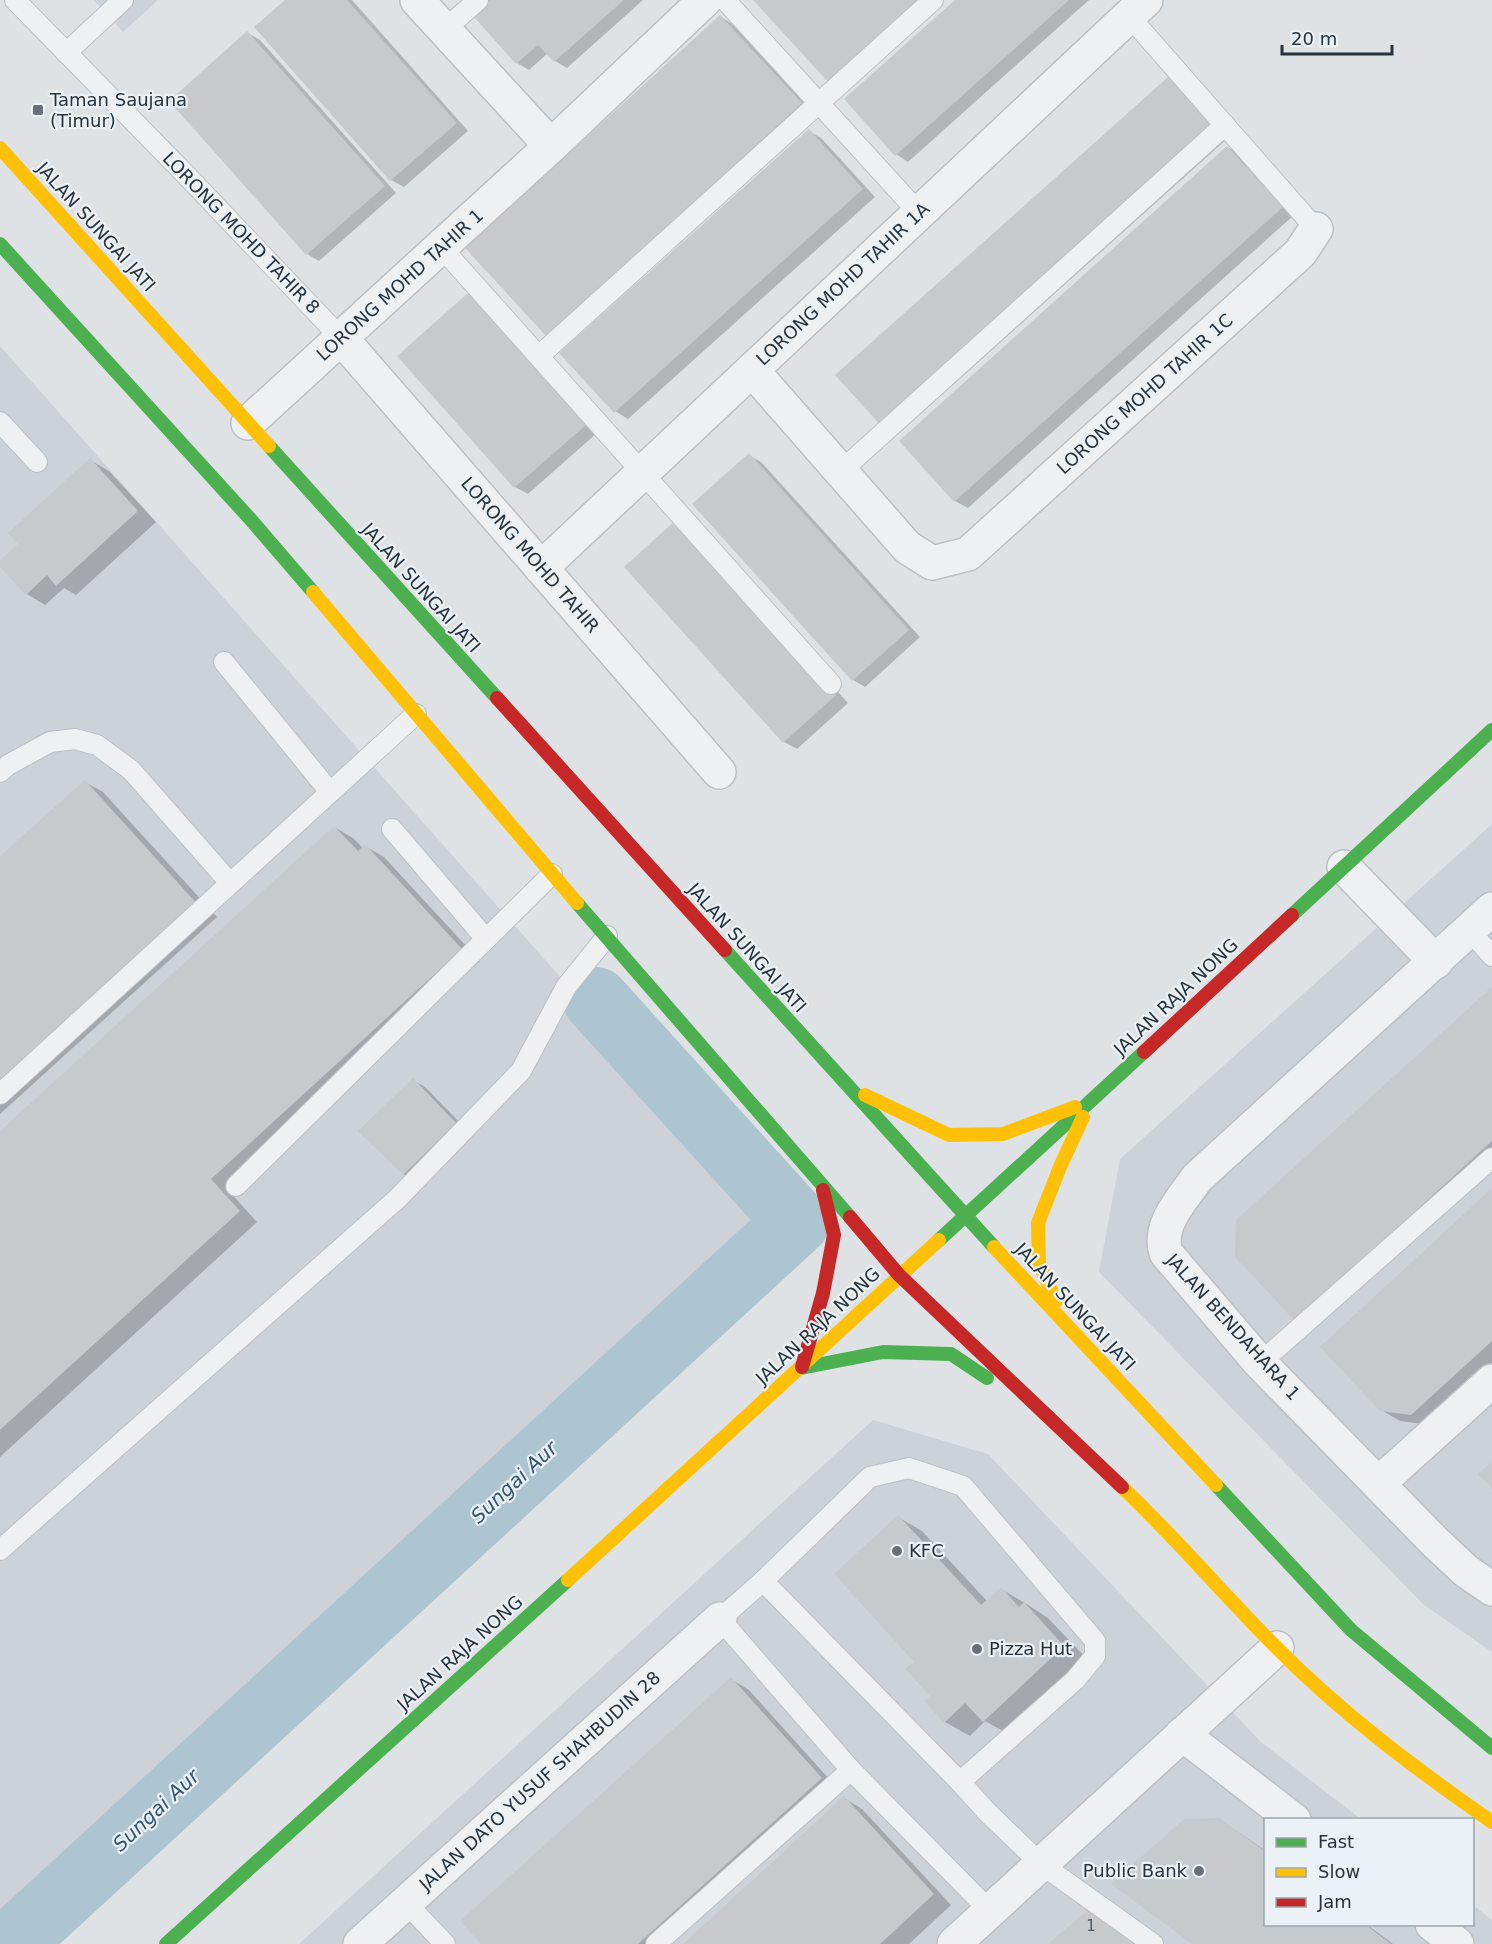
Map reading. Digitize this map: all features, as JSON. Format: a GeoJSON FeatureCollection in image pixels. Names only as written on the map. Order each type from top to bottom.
{"type":"FeatureCollection","features":[{"type":"Feature","properties":{"kind":"main road","name":"JALAN SUNGAI JATI"},"geometry":{"type":"LineString","coordinates":[[0,148],[966,1217],[1069,1328],[1351,1630],[1492,1748]]}},
{"type":"Feature","properties":{"kind":"main road"},"geometry":{"type":"LineString","coordinates":[[0,244],[252,521],[552,874],[899,1275],[1159,1522],[1277,1648],[1355,1721],[1427,1777],[1492,1822]]}},
{"type":"Feature","properties":{"kind":"main road","name":"JALAN RAJA NONG"},"geometry":{"type":"LineString","coordinates":[[166,1944],[801,1368],[899,1275],[966,1217],[1492,730]]}},
{"type":"Feature","properties":{"kind":"main road"},"geometry":{"type":"LineString","coordinates":[[850,1088],[949,1135],[1003,1134],[1090,1101]]}},
{"type":"Feature","properties":{"kind":"main road"},"geometry":{"type":"LineString","coordinates":[[1069,1328],[1039,1264],[1038,1223],[1090,1101]]}},
{"type":"Feature","properties":{"kind":"main road"},"geometry":{"type":"LineString","coordinates":[[820,1181],[834,1235],[823,1293],[801,1368],[884,1352],[951,1354],[1043,1414]]}},
{"type":"Feature","properties":{"kind":"street"},"geometry":{"type":"LineString","coordinates":[[417,0],[551,146]]}},
{"type":"Feature","properties":{"kind":"street","name":"LORONG MOHD TAHIR 1"},"geometry":{"type":"LineString","coordinates":[[248,423],[551,146],[705,0]]}},
{"type":"Feature","properties":{"kind":"street","name":"LORONG MOHD TAHIR 1A"},"geometry":{"type":"LineString","coordinates":[[541,568],[1137,8]]}},
{"type":"Feature","properties":{"kind":"street","name":"LORONG MOHD TAHIR 1C"},"geometry":{"type":"LineString","coordinates":[[841,471],[907,547],[932,563],[968,554],[1300,253],[1316,229]]}},
{"type":"Feature","properties":{"kind":"street","name":"LORONG MOHD TAHIR"},"geometry":{"type":"LineString","coordinates":[[341,338],[719,772]]}},
{"type":"Feature","properties":{"kind":"street"},"geometry":{"type":"LineString","coordinates":[[752,370],[841,471]]}},
{"type":"Feature","properties":{"kind":"street"},"geometry":{"type":"LineString","coordinates":[[1344,867],[1436,962]]}},
{"type":"Feature","properties":{"kind":"street","name":"JALAN BENDAHARA 1"},"geometry":{"type":"LineString","coordinates":[[1481,920],[1197,1178],[1172,1215],[1163,1233],[1162,1243],[1166,1252],[1260,1363],[1435,1542],[1466,1571],[1492,1589]]}},
{"type":"Feature","properties":{"kind":"street"},"geometry":{"type":"LineString","coordinates":[[1379,1483],[1492,1381]]}},
{"type":"Feature","properties":{"kind":"street","name":"JALAN DATO YUSUF SHAHBUDIN 28"},"geometry":{"type":"LineString","coordinates":[[360,1944],[720,1618]]}},
{"type":"Feature","properties":{"kind":"street"},"geometry":{"type":"LineString","coordinates":[[954,1944],[1277,1648]]}},
{"type":"Feature","properties":{"kind":"street"},"geometry":{"type":"LineString","coordinates":[[1182,1734],[1291,1818]]}},
{"type":"Feature","properties":{"kind":"street"},"geometry":{"type":"LineString","coordinates":[[1434,1926],[1457,1944]]}},
{"type":"Feature","properties":{"kind":"lane","name":"LORONG MOHD TAHIR 8"},"geometry":{"type":"LineString","coordinates":[[15,0],[341,338]]}},
{"type":"Feature","properties":{"kind":"lane"},"geometry":{"type":"LineString","coordinates":[[66,53],[123,0]]}},
{"type":"Feature","properties":{"kind":"lane"},"geometry":{"type":"LineString","coordinates":[[444,30],[478,0]]}},
{"type":"Feature","properties":{"kind":"lane"},"geometry":{"type":"LineString","coordinates":[[724,0],[919,213]]}},
{"type":"Feature","properties":{"kind":"lane"},"geometry":{"type":"LineString","coordinates":[[539,356],[933,0]]}},
{"type":"Feature","properties":{"kind":"lane"},"geometry":{"type":"LineString","coordinates":[[1137,8],[1225,125],[1316,229]]}},
{"type":"Feature","properties":{"kind":"lane"},"geometry":{"type":"LineString","coordinates":[[841,471],[1225,125]]}},
{"type":"Feature","properties":{"kind":"lane"},"geometry":{"type":"LineString","coordinates":[[441,247],[831,684]]}},
{"type":"Feature","properties":{"kind":"lane"},"geometry":{"type":"LineString","coordinates":[[0,422],[37,462]]}},
{"type":"Feature","properties":{"kind":"lane"},"geometry":{"type":"LineString","coordinates":[[224,662],[330,792]]}},
{"type":"Feature","properties":{"kind":"lane"},"geometry":{"type":"LineString","coordinates":[[0,1094],[416,714]]}},
{"type":"Feature","properties":{"kind":"lane"},"geometry":{"type":"LineString","coordinates":[[0,772],[8,765],[50,742],[75,739],[97,745],[131,770],[230,883]]}},
{"type":"Feature","properties":{"kind":"lane"},"geometry":{"type":"LineString","coordinates":[[392,829],[486,939]]}},
{"type":"Feature","properties":{"kind":"lane"},"geometry":{"type":"LineString","coordinates":[[236,1186],[552,874]]}},
{"type":"Feature","properties":{"kind":"lane"},"geometry":{"type":"LineString","coordinates":[[1481,920],[1492,956]]}},
{"type":"Feature","properties":{"kind":"lane"},"geometry":{"type":"LineString","coordinates":[[0,1550],[397,1199],[521,1071],[566,987],[607,936]]}},
{"type":"Feature","properties":{"kind":"lane"},"geometry":{"type":"LineString","coordinates":[[1260,1363],[1492,1158]]}},
{"type":"Feature","properties":{"kind":"lane"},"geometry":{"type":"LineString","coordinates":[[960,1782],[1075,1680],[1095,1656],[1095,1641],[963,1486],[909,1468],[870,1478],[763,1581],[720,1618],[851,1770],[990,1911]]}},
{"type":"Feature","properties":{"kind":"lane"},"geometry":{"type":"LineString","coordinates":[[763,1581],[987,1812],[1041,1864],[1153,1944]]}},
{"type":"Feature","properties":{"kind":"lane"},"geometry":{"type":"LineString","coordinates":[[656,1944],[851,1770]]}},
{"type":"Feature","properties":{"kind":"lane"},"geometry":{"type":"LineString","coordinates":[[406,1903],[445,1944]]}},
{"type":"Feature","properties":{"kind":"shaded area"},"geometry":{"type":"Polygon","coordinates":[[[94,0],[158,0],[123,32],[94,0]]]}},
{"type":"Feature","properties":{"kind":"shaded area"},"geometry":{"type":"Polygon","coordinates":[[[0,346],[777,1221],[0,1927],[0,346]]]}},
{"type":"Feature","properties":{"kind":"shaded area"},"geometry":{"type":"Polygon","coordinates":[[[1492,824],[1492,1652],[1424,1605],[1099,1272],[1120,1159],[1492,824]]]}},
{"type":"Feature","properties":{"kind":"shaded area"},"geometry":{"type":"Polygon","coordinates":[[[873,1420],[988,1454],[1261,1742],[1360,1818],[1264,1818],[1264,1926],[1474,1926],[1474,1906],[1492,1920],[1492,1944],[299,1944],[873,1420]]]}},
{"type":"Feature","properties":{"kind":"building"},"geometry":{"type":"Polygon","coordinates":[[[285,0],[347,0],[457,123],[390,181],[254,27],[285,0]]]}},
{"type":"Feature","properties":{"kind":"building"},"geometry":{"type":"Polygon","coordinates":[[[491,0],[624,0],[554,62],[538,45],[516,64],[473,16],[491,0]]]}},
{"type":"Feature","properties":{"kind":"building"},"geometry":{"type":"Polygon","coordinates":[[[753,0],[921,0],[829,83],[753,0]]]}},
{"type":"Feature","properties":{"kind":"building"},"geometry":{"type":"Polygon","coordinates":[[[955,0],[1069,0],[895,156],[844,99],[955,0]]]}},
{"type":"Feature","properties":{"kind":"building"},"geometry":{"type":"Polygon","coordinates":[[[720,15],[802,103],[547,337],[465,248],[720,15]]]}},
{"type":"Feature","properties":{"kind":"building"},"geometry":{"type":"Polygon","coordinates":[[[247,31],[385,186],[306,255],[169,101],[247,31]]]}},
{"type":"Feature","properties":{"kind":"building"},"geometry":{"type":"Polygon","coordinates":[[[1168,77],[1217,131],[884,429],[835,375],[1168,77]]]}},
{"type":"Feature","properties":{"kind":"building"},"geometry":{"type":"Polygon","coordinates":[[[809,129],[863,189],[614,413],[559,353],[809,129]]]}},
{"type":"Feature","properties":{"kind":"building"},"geometry":{"type":"Polygon","coordinates":[[[1227,146],[1283,207],[954,502],[899,441],[1227,146]]]}},
{"type":"Feature","properties":{"kind":"building"},"geometry":{"type":"Polygon","coordinates":[[[468,293],[586,425],[514,488],[397,356],[468,293]]]}},
{"type":"Feature","properties":{"kind":"building"},"geometry":{"type":"Polygon","coordinates":[[[749,453],[909,630],[852,681],[692,504],[749,453]]]}},
{"type":"Feature","properties":{"kind":"building"},"geometry":{"type":"Polygon","coordinates":[[[90,458],[138,511],[56,586],[47,575],[26,595],[0,567],[0,560],[18,544],[8,533],[90,458]]]}},
{"type":"Feature","properties":{"kind":"building"},"geometry":{"type":"Polygon","coordinates":[[[677,519],[836,695],[783,743],[624,567],[677,519]]]}},
{"type":"Feature","properties":{"kind":"building"},"geometry":{"type":"Polygon","coordinates":[[[85,780],[199,906],[0,1086],[0,856],[85,780]]]}},
{"type":"Feature","properties":{"kind":"building"},"geometry":{"type":"Polygon","coordinates":[[[334,826],[358,851],[365,844],[462,949],[211,1179],[240,1211],[0,1430],[0,1131],[334,826]]]}},
{"type":"Feature","properties":{"kind":"building"},"geometry":{"type":"Polygon","coordinates":[[[1492,987],[1492,1141],[1295,1321],[1235,1257],[1236,1220],[1492,987]]]}},
{"type":"Feature","properties":{"kind":"building"},"geometry":{"type":"Polygon","coordinates":[[[413,1078],[456,1123],[403,1175],[358,1131],[413,1078]]]}},
{"type":"Feature","properties":{"kind":"building"},"geometry":{"type":"Polygon","coordinates":[[[1492,1188],[1492,1341],[1411,1415],[1380,1411],[1320,1347],[1492,1188]]]}},
{"type":"Feature","properties":{"kind":"building"},"geometry":{"type":"Polygon","coordinates":[[[1492,1461],[1492,1489],[1478,1474],[1492,1461]]]}},
{"type":"Feature","properties":{"kind":"building"},"geometry":{"type":"Polygon","coordinates":[[[898,1515],[981,1605],[1001,1587],[1019,1607],[1024,1602],[1064,1646],[983,1722],[965,1703],[944,1723],[924,1701],[930,1696],[905,1669],[914,1662],[834,1574],[898,1515]]]}},
{"type":"Feature","properties":{"kind":"building"},"geometry":{"type":"Polygon","coordinates":[[[731,1677],[822,1778],[638,1944],[481,1944],[460,1921],[731,1677]]]}},
{"type":"Feature","properties":{"kind":"building"},"geometry":{"type":"Polygon","coordinates":[[[844,1796],[934,1894],[880,1944],[683,1944],[844,1796]]]}},
{"type":"Feature","properties":{"kind":"building"},"geometry":{"type":"Polygon","coordinates":[[[1219,1818],[1264,1851],[1264,1926],[1368,1926],[1391,1944],[1192,1944],[1111,1884],[1184,1819],[1219,1818]]]}},
{"type":"Feature","properties":{"kind":"building"},"geometry":{"type":"Polygon","coordinates":[[[1089,1909],[1138,1944],[1048,1944],[1089,1909]]]}},
{"type":"Feature","properties":{"kind":"waterway","name":"Sungai Aur"},"geometry":{"type":"LineString","coordinates":[[11,1944],[797,1222],[596,1000]]}},
{"type":"Feature","properties":{"kind":"traffic: fast"},"geometry":{"type":"LineString","coordinates":[[0,244],[252,521],[313,592]]}},
{"type":"Feature","properties":{"kind":"traffic: fast"},"geometry":{"type":"LineString","coordinates":[[269,446],[497,698]]}},
{"type":"Feature","properties":{"kind":"traffic: fast"},"geometry":{"type":"LineString","coordinates":[[1292,915],[1492,730]]}},
{"type":"Feature","properties":{"kind":"traffic: fast"},"geometry":{"type":"LineString","coordinates":[[577,903],[850,1217]]}},
{"type":"Feature","properties":{"kind":"traffic: fast"},"geometry":{"type":"LineString","coordinates":[[725,950],[994,1247]]}},
{"type":"Feature","properties":{"kind":"traffic: fast"},"geometry":{"type":"LineString","coordinates":[[939,1240],[1144,1052]]}},
{"type":"Feature","properties":{"kind":"traffic: fast"},"geometry":{"type":"LineString","coordinates":[[801,1368],[883,1352],[951,1354],[987,1378]]}},
{"type":"Feature","properties":{"kind":"traffic: fast"},"geometry":{"type":"LineString","coordinates":[[1216,1485],[1351,1630],[1492,1748]]}},
{"type":"Feature","properties":{"kind":"traffic: fast"},"geometry":{"type":"LineString","coordinates":[[166,1944],[568,1580]]}},
{"type":"Feature","properties":{"kind":"traffic: slow"},"geometry":{"type":"LineString","coordinates":[[0,148],[269,446]]}},
{"type":"Feature","properties":{"kind":"traffic: slow"},"geometry":{"type":"LineString","coordinates":[[313,592],[577,903]]}},
{"type":"Feature","properties":{"kind":"traffic: slow"},"geometry":{"type":"LineString","coordinates":[[865,1095],[949,1135],[1003,1134],[1075,1107]]}},
{"type":"Feature","properties":{"kind":"traffic: slow"},"geometry":{"type":"LineString","coordinates":[[1056,1301],[1039,1264],[1038,1223],[1083,1117]]}},
{"type":"Feature","properties":{"kind":"traffic: slow"},"geometry":{"type":"LineString","coordinates":[[568,1580],[939,1240]]}},
{"type":"Feature","properties":{"kind":"traffic: slow"},"geometry":{"type":"LineString","coordinates":[[994,1247],[1216,1485]]}},
{"type":"Feature","properties":{"kind":"traffic: slow"},"geometry":{"type":"LineString","coordinates":[[1122,1487],[1301,1672],[1353,1718],[1435,1782],[1492,1822]]}},
{"type":"Feature","properties":{"kind":"traffic: jam"},"geometry":{"type":"LineString","coordinates":[[497,698],[725,950]]}},
{"type":"Feature","properties":{"kind":"traffic: jam"},"geometry":{"type":"LineString","coordinates":[[1144,1052],[1292,915]]}},
{"type":"Feature","properties":{"kind":"traffic: jam"},"geometry":{"type":"LineString","coordinates":[[802,1367],[823,1293],[834,1235],[823,1190]]}},
{"type":"Feature","properties":{"kind":"traffic: jam"},"geometry":{"type":"LineString","coordinates":[[850,1217],[899,1275],[1122,1487]]}},
{"type":"Feature","properties":{"kind":"place","name":"Taman Saujana (Timur)"},"geometry":{"type":"Point","coordinates":[38,110]}},
{"type":"Feature","properties":{"kind":"place","name":"KFC"},"geometry":{"type":"Point","coordinates":[897,1551]}},
{"type":"Feature","properties":{"kind":"place","name":"Pizza Hut"},"geometry":{"type":"Point","coordinates":[977,1649]}},
{"type":"Feature","properties":{"kind":"place","name":"Public Bank"},"geometry":{"type":"Point","coordinates":[1199,1871]}}]}
